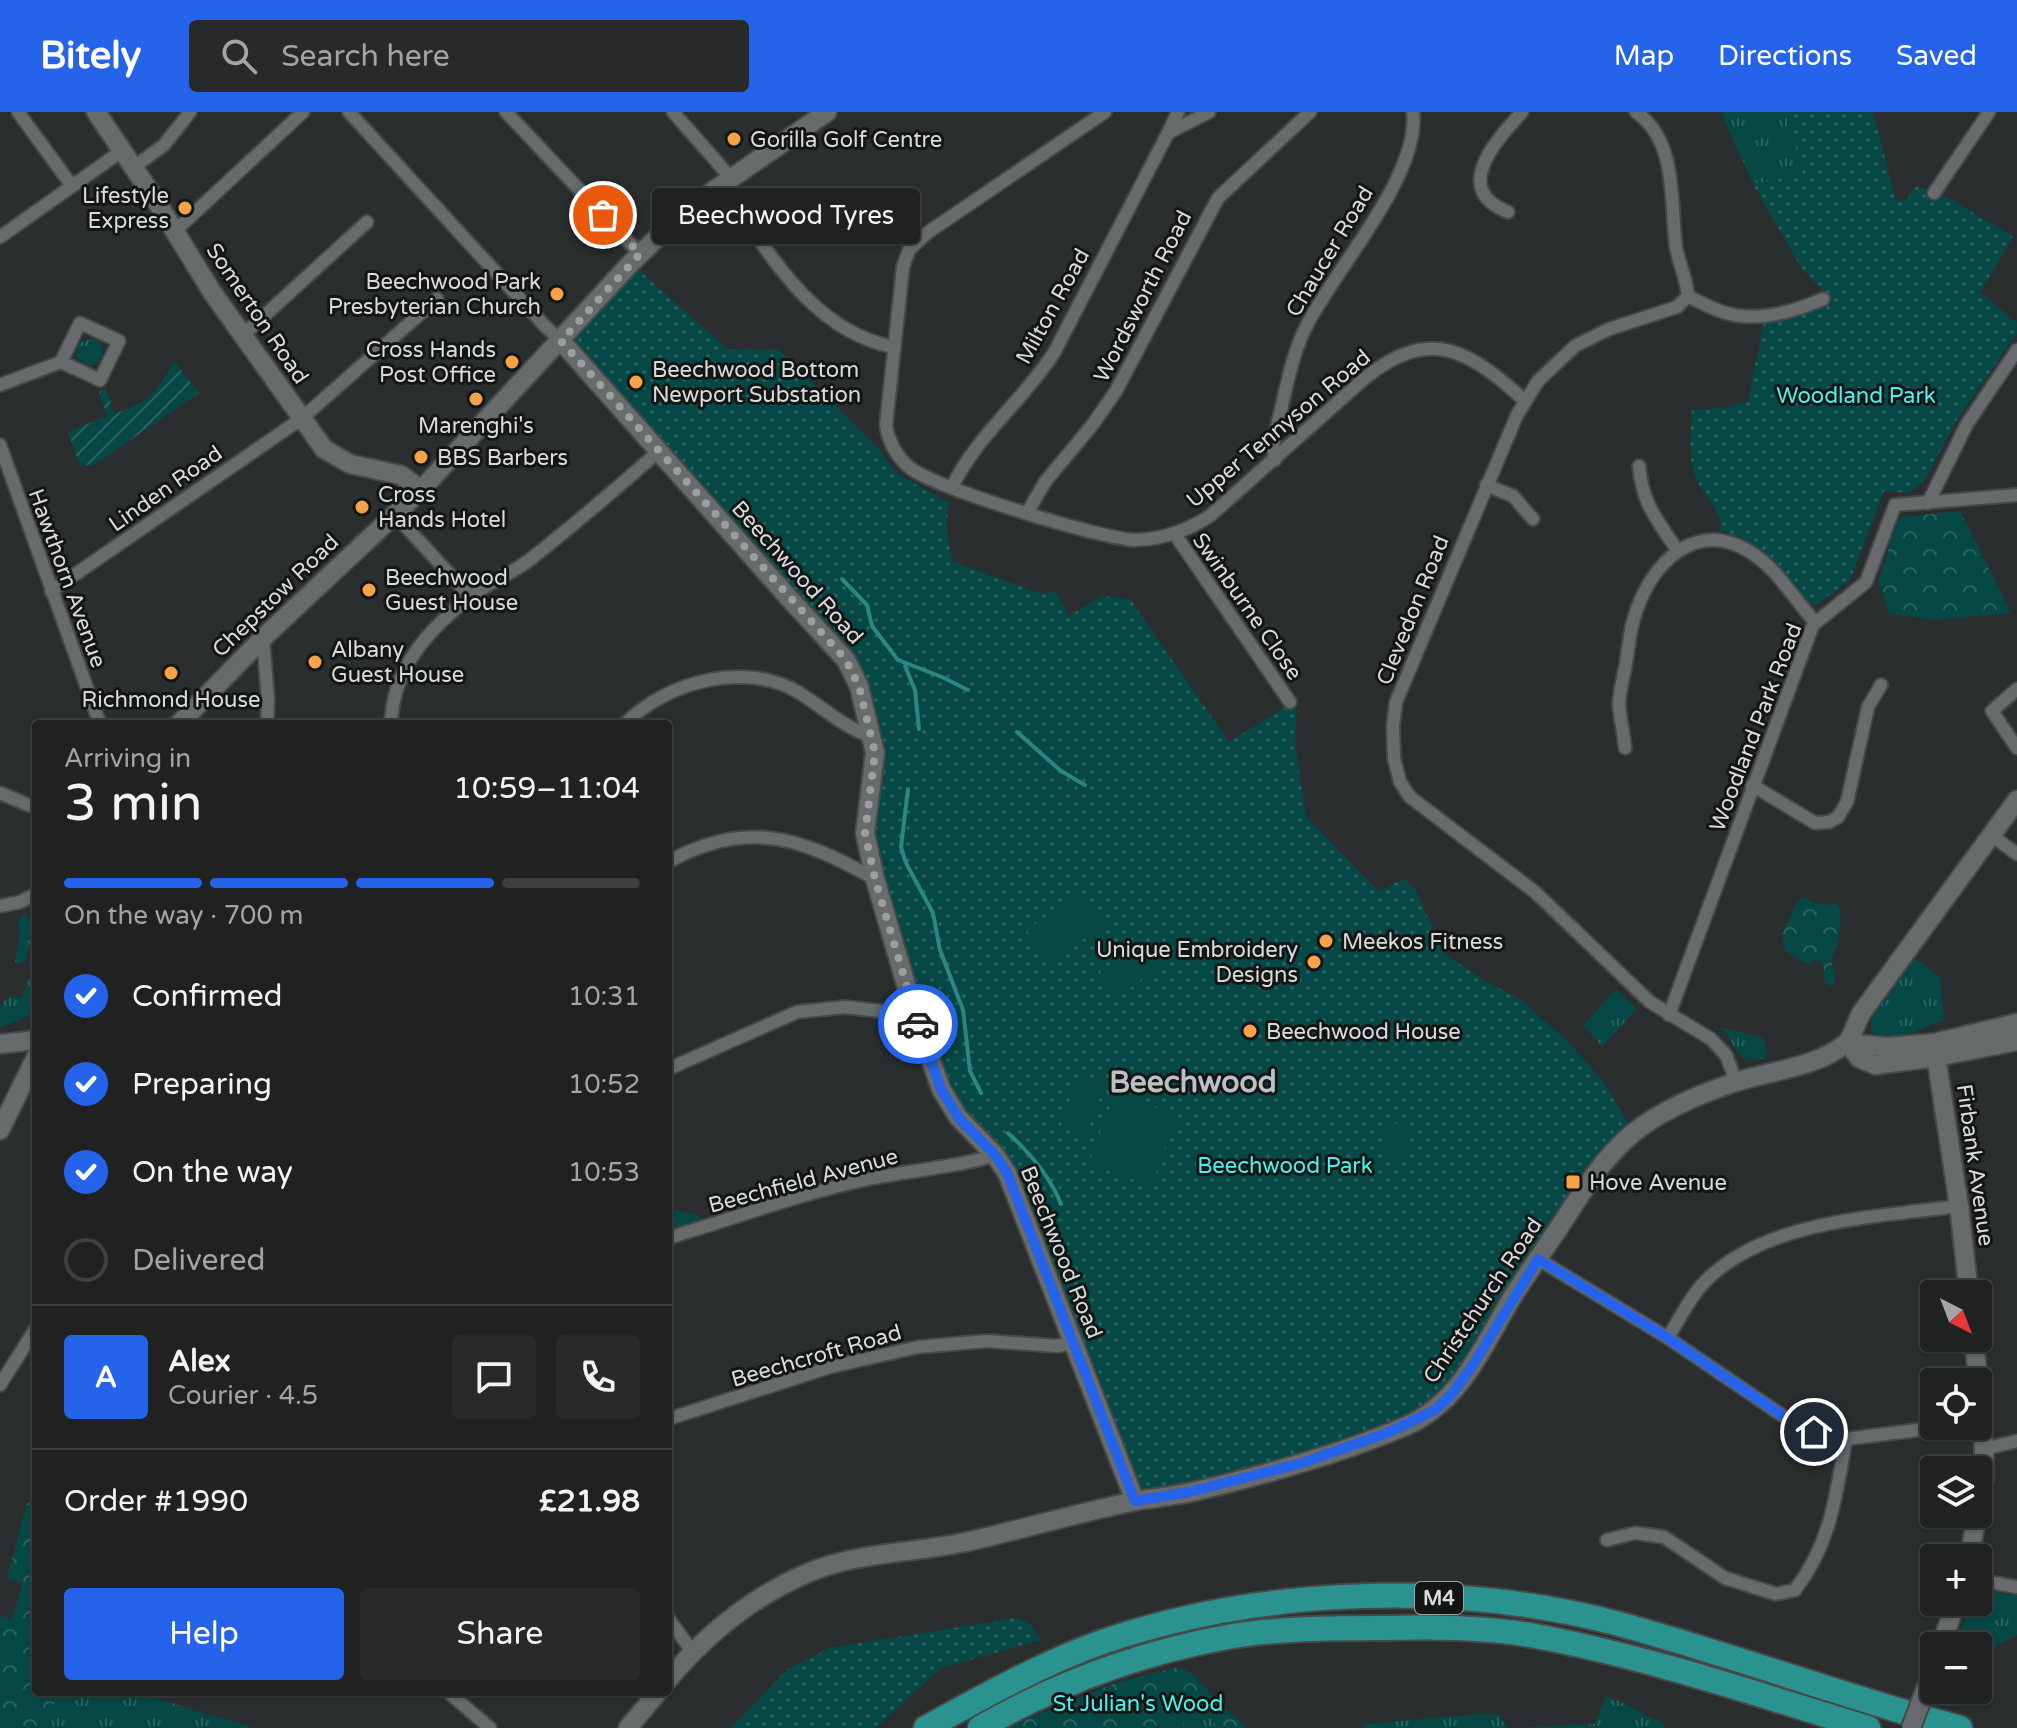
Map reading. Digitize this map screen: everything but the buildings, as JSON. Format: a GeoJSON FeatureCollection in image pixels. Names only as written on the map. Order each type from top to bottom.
{"type":"FeatureCollection","features":[{"type":"Feature","properties":{"kind":"highway","name":"M4"},"geometry":{"type":"LineString","coordinates":[[926,1728],[996,1690],[1106,1641],[1218,1611],[1339,1595],[1427,1597],[1511,1604],[1617,1624],[1891,1710],[1960,1728]]}},
{"type":"Feature","properties":{"kind":"highway","name":"M4"},"geometry":{"type":"LineString","coordinates":[[980,1728],[1043,1696],[1116,1665],[1224,1638],[1325,1628],[1421,1627],[1513,1633],[1600,1650],[1675,1669],[1868,1728]]}},
{"type":"Feature","properties":{"kind":"street"},"geometry":{"type":"LineString","coordinates":[[18,112],[72,186]]}},
{"type":"Feature","properties":{"kind":"street","name":"Somerton Road"},"geometry":{"type":"LineString","coordinates":[[96,112],[212,292],[324,449],[350,464],[401,475],[421,490]]}},
{"type":"Feature","properties":{"kind":"street"},"geometry":{"type":"LineString","coordinates":[[134,167],[164,145],[190,112]]}},
{"type":"Feature","properties":{"kind":"street"},"geometry":{"type":"LineString","coordinates":[[175,231],[303,112]]}},
{"type":"Feature","properties":{"kind":"street"},"geometry":{"type":"LineString","coordinates":[[349,112],[561,341]]}},
{"type":"Feature","properties":{"kind":"street"},"geometry":{"type":"LineString","coordinates":[[506,112],[640,254]]}},
{"type":"Feature","properties":{"kind":"street"},"geometry":{"type":"LineString","coordinates":[[673,112],[726,181],[800,293],[849,330],[893,347]]}},
{"type":"Feature","properties":{"kind":"street","name":"Chepstow Road"},"geometry":{"type":"LineString","coordinates":[[183,720],[263,638],[421,490],[640,254],[687,209],[827,112]]}},
{"type":"Feature","properties":{"kind":"street","name":"Upper Tennyson Road"},"geometry":{"type":"LineString","coordinates":[[1105,112],[915,242],[909,250],[903,267],[886,425],[890,442],[911,469],[1027,513],[1122,539],[1146,539],[1174,533],[1211,515],[1376,369],[1392,359],[1415,351],[1439,349],[1472,358],[1525,401]]}},
{"type":"Feature","properties":{"kind":"street","name":"Milton Road"},"geometry":{"type":"LineString","coordinates":[[952,487],[968,458],[1055,351],[1178,112]]}},
{"type":"Feature","properties":{"kind":"street"},"geometry":{"type":"LineString","coordinates":[[1168,133],[1209,112]]}},
{"type":"Feature","properties":{"kind":"street","name":"Wordsworth Road"},"geometry":{"type":"LineString","coordinates":[[1027,513],[1045,482],[1116,391],[1218,198],[1310,112]]}},
{"type":"Feature","properties":{"kind":"street","name":"Chaucer Road"},"geometry":{"type":"LineString","coordinates":[[1275,460],[1275,434],[1304,330],[1396,178],[1411,139],[1413,112]]}},
{"type":"Feature","properties":{"kind":"street"},"geometry":{"type":"LineString","coordinates":[[1508,212],[1488,200],[1481,189],[1481,177],[1491,150],[1522,112]]}},
{"type":"Feature","properties":{"kind":"street"},"geometry":{"type":"LineString","coordinates":[[1636,112],[1653,127],[1666,156],[1677,249],[1688,296],[1724,313],[1743,316],[1787,312],[1823,299]]}},
{"type":"Feature","properties":{"kind":"street"},"geometry":{"type":"LineString","coordinates":[[1934,193],[1989,112]]}},
{"type":"Feature","properties":{"kind":"street"},"geometry":{"type":"LineString","coordinates":[[0,237],[123,150]]}},
{"type":"Feature","properties":{"kind":"street"},"geometry":{"type":"LineString","coordinates":[[242,336],[367,222]]}},
{"type":"Feature","properties":{"kind":"street","name":"Clevedon Road"},"geometry":{"type":"LineString","coordinates":[[1688,296],[1672,309],[1599,333],[1575,346],[1544,374],[1525,401],[1486,485],[1396,702],[1393,746],[1400,782],[1414,801],[1527,886],[1634,987],[1669,1015],[1717,1044],[1726,1055],[1736,1082]]}},
{"type":"Feature","properties":{"kind":"street","name":"Linden Road"},"geometry":{"type":"LineString","coordinates":[[51,591],[301,419],[437,299]]}},
{"type":"Feature","properties":{"kind":"street"},"geometry":{"type":"LineString","coordinates":[[0,385],[61,362],[80,323],[119,341],[100,380],[61,362]]}},
{"type":"Feature","properties":{"kind":"street","name":"Beechwood Road"},"geometry":{"type":"LineString","coordinates":[[561,341],[846,660],[859,686],[873,737],[875,769],[865,833],[875,879],[915,1015],[941,1089],[958,1117],[995,1155],[1007,1173],[1135,1501]]}},
{"type":"Feature","properties":{"kind":"street"},"geometry":{"type":"LineString","coordinates":[[1928,503],[1971,417],[2017,350]]}},
{"type":"Feature","properties":{"kind":"street","name":"Hawthorn Avenue"},"geometry":{"type":"LineString","coordinates":[[0,445],[4,468],[99,720]]}},
{"type":"Feature","properties":{"kind":"street"},"geometry":{"type":"LineString","coordinates":[[391,720],[400,676],[438,626],[470,596],[536,555],[585,517],[659,451]]}},
{"type":"Feature","properties":{"kind":"street"},"geometry":{"type":"LineString","coordinates":[[1639,466],[1641,489],[1646,502],[1677,550]]}},
{"type":"Feature","properties":{"kind":"street"},"geometry":{"type":"LineString","coordinates":[[1486,485],[1513,496],[1533,519]]}},
{"type":"Feature","properties":{"kind":"street"},"geometry":{"type":"LineString","coordinates":[[1928,503],[2017,495]]}},
{"type":"Feature","properties":{"kind":"street","name":"Woodland Park Road"},"geometry":{"type":"LineString","coordinates":[[1669,1015],[1815,622],[1866,582],[1895,505],[1928,503]]}},
{"type":"Feature","properties":{"kind":"street"},"geometry":{"type":"LineString","coordinates":[[395,515],[470,596]]}},
{"type":"Feature","properties":{"kind":"street","name":"Swinburne Close"},"geometry":{"type":"LineString","coordinates":[[1174,533],[1290,702]]}},
{"type":"Feature","properties":{"kind":"street"},"geometry":{"type":"LineString","coordinates":[[1625,748],[1619,702],[1635,614],[1658,573],[1677,550],[1692,543],[1713,540],[1742,547],[1765,563],[1815,622]]}},
{"type":"Feature","properties":{"kind":"street"},"geometry":{"type":"LineString","coordinates":[[263,638],[267,720]]}},
{"type":"Feature","properties":{"kind":"street"},"geometry":{"type":"LineString","coordinates":[[630,720],[673,692],[727,676],[775,683],[795,691],[853,731],[873,737]]}},
{"type":"Feature","properties":{"kind":"street"},"geometry":{"type":"LineString","coordinates":[[1752,785],[1815,823],[1829,822],[1838,817],[1847,802],[1868,707],[1881,685]]}},
{"type":"Feature","properties":{"kind":"street"},"geometry":{"type":"LineString","coordinates":[[2017,689],[1992,711],[2017,748]]}},
{"type":"Feature","properties":{"kind":"street"},"geometry":{"type":"LineString","coordinates":[[0,793],[32,806]]}},
{"type":"Feature","properties":{"kind":"street"},"geometry":{"type":"LineString","coordinates":[[2017,800],[1862,1012],[1848,1043],[1935,1050],[2017,1041]]}},
{"type":"Feature","properties":{"kind":"street"},"geometry":{"type":"LineString","coordinates":[[1992,836],[2017,854]]}},
{"type":"Feature","properties":{"kind":"street"},"geometry":{"type":"LineString","coordinates":[[672,860],[725,840],[782,838],[837,858],[875,879]]}},
{"type":"Feature","properties":{"kind":"street"},"geometry":{"type":"LineString","coordinates":[[0,906],[32,896]]}},
{"type":"Feature","properties":{"kind":"street"},"geometry":{"type":"LineString","coordinates":[[672,1067],[797,1012],[845,1007],[915,1015]]}},
{"type":"Feature","properties":{"kind":"street"},"geometry":{"type":"LineString","coordinates":[[1935,1050],[2017,1023]]}},
{"type":"Feature","properties":{"kind":"street"},"geometry":{"type":"LineString","coordinates":[[0,1044],[32,1040]]}},
{"type":"Feature","properties":{"kind":"street","name":"Christchurch Road"},"geometry":{"type":"LineString","coordinates":[[672,1675],[692,1651],[735,1613],[815,1570],[962,1543],[1302,1463],[1387,1433],[1435,1410],[1452,1394],[1473,1365],[1598,1168],[1619,1145],[1653,1120],[1736,1082],[1810,1061],[1848,1043]]}},
{"type":"Feature","properties":{"kind":"street","name":"Firbank Avenue"},"geometry":{"type":"LineString","coordinates":[[1935,1050],[1967,1280]]}},
{"type":"Feature","properties":{"kind":"street"},"geometry":{"type":"LineString","coordinates":[[0,1130],[32,1065]]}},
{"type":"Feature","properties":{"kind":"street","name":"Beechfield Avenue"},"geometry":{"type":"LineString","coordinates":[[672,1237],[868,1179],[973,1162],[995,1155]]}},
{"type":"Feature","properties":{"kind":"street"},"geometry":{"type":"LineString","coordinates":[[1668,1338],[1702,1286],[1726,1265],[1751,1251],[1819,1224],[1959,1206]]}},
{"type":"Feature","properties":{"kind":"street"},"geometry":{"type":"LineString","coordinates":[[1538,1259],[1668,1338],[1789,1420],[1814,1432],[1846,1439],[1920,1430]]}},
{"type":"Feature","properties":{"kind":"street"},"geometry":{"type":"LineString","coordinates":[[0,1385],[32,1334]]}},
{"type":"Feature","properties":{"kind":"street","name":"Beechcroft Road"},"geometry":{"type":"LineString","coordinates":[[672,1418],[830,1367],[918,1347],[987,1341],[1057,1346],[1072,1343]]}},
{"type":"Feature","properties":{"kind":"street"},"geometry":{"type":"LineString","coordinates":[[1607,1540],[1635,1533],[1664,1537],[1725,1578],[1776,1594],[1795,1590],[1813,1567],[1830,1525],[1846,1439]]}},
{"type":"Feature","properties":{"kind":"street"},"geometry":{"type":"LineString","coordinates":[[1972,1544],[1980,1508],[1983,1440]]}},
{"type":"Feature","properties":{"kind":"street"},"geometry":{"type":"LineString","coordinates":[[1984,1449],[2017,1441]]}},
{"type":"Feature","properties":{"kind":"street"},"geometry":{"type":"LineString","coordinates":[[1992,1583],[2017,1587]]}},
{"type":"Feature","properties":{"kind":"street"},"geometry":{"type":"LineString","coordinates":[[672,1624],[692,1651]]}},
{"type":"Feature","properties":{"kind":"street"},"geometry":{"type":"LineString","coordinates":[[453,1696],[490,1728]]}},
{"type":"Feature","properties":{"kind":"street"},"geometry":{"type":"LineString","coordinates":[[628,1728],[655,1696]]}},
{"type":"Feature","properties":{"kind":"street"},"geometry":{"type":"LineString","coordinates":[[1911,1728],[1920,1704]]}},
{"type":"Feature","properties":{"kind":"green space"},"geometry":{"type":"Polygon","coordinates":[[[1721,112],[1786,112],[1803,176],[1753,184],[1721,112]]]}},
{"type":"Feature","properties":{"kind":"green space","name":"Woodland Park"},"geometry":{"type":"Polygon","coordinates":[[[1786,112],[1873,112],[1896,201],[1906,200],[1917,186],[1944,195],[2013,237],[1980,292],[2017,323],[2017,333],[1956,421],[1925,480],[1909,493],[1884,491],[1850,580],[1816,605],[1802,598],[1765,555],[1721,530],[1718,514],[1694,474],[1690,450],[1692,410],[1724,408],[1748,401],[1765,316],[1823,299],[1823,291],[1802,269],[1753,184],[1803,175],[1786,112]]]}},
{"type":"Feature","properties":{"kind":"green space","name":"Beechwood Park"},"geometry":{"type":"Polygon","coordinates":[[[631,263],[727,349],[779,350],[879,449],[896,473],[949,503],[946,527],[952,561],[1041,594],[1056,592],[1069,616],[1101,596],[1130,599],[1229,742],[1297,700],[1295,744],[1306,817],[1378,891],[1404,879],[1415,889],[1444,953],[1486,982],[1520,999],[1568,1042],[1604,1082],[1636,1131],[1619,1145],[1473,1365],[1410,1424],[1135,1501],[1015,1194],[941,1089],[865,833],[875,769],[859,686],[561,341],[631,263]]]}},
{"type":"Feature","properties":{"kind":"green space"},"geometry":{"type":"Polygon","coordinates":[[[90,339],[99,343],[103,352],[99,361],[90,365],[81,361],[77,352],[81,343],[90,339]]]}},
{"type":"Feature","properties":{"kind":"green space"},"geometry":{"type":"Polygon","coordinates":[[[174,361],[199,393],[94,465],[80,466],[68,432],[107,416],[99,392],[106,389],[117,413],[152,394],[174,361]]]}},
{"type":"Feature","properties":{"kind":"green space"},"geometry":{"type":"Polygon","coordinates":[[[1960,511],[2011,613],[1934,620],[1889,613],[1878,582],[1897,522],[1903,517],[1960,511]]]}},
{"type":"Feature","properties":{"kind":"green space"},"geometry":{"type":"Polygon","coordinates":[[[1081,893],[1103,926],[1049,963],[1027,930],[1081,893]]]}},
{"type":"Feature","properties":{"kind":"green space"},"geometry":{"type":"Polygon","coordinates":[[[1806,897],[1812,903],[1831,905],[1835,902],[1840,909],[1837,946],[1831,959],[1835,977],[1833,987],[1825,983],[1823,962],[1817,960],[1808,964],[1786,952],[1782,934],[1799,899],[1806,897]]]}},
{"type":"Feature","properties":{"kind":"green space"},"geometry":{"type":"Polygon","coordinates":[[[24,913],[32,918],[32,942],[25,961],[20,964],[15,962],[20,933],[18,923],[24,913]]]}},
{"type":"Feature","properties":{"kind":"green space"},"geometry":{"type":"Polygon","coordinates":[[[1140,940],[1160,964],[1120,997],[1100,972],[1140,940]]]}},
{"type":"Feature","properties":{"kind":"green space"},"geometry":{"type":"Polygon","coordinates":[[[1915,958],[1940,977],[1944,1020],[1895,1039],[1876,1036],[1871,1028],[1871,1019],[1915,958]]]}},
{"type":"Feature","properties":{"kind":"green space"},"geometry":{"type":"Polygon","coordinates":[[[32,970],[32,1014],[0,1028],[0,1006],[7,998],[22,997],[32,970]]]}},
{"type":"Feature","properties":{"kind":"green space"},"geometry":{"type":"Polygon","coordinates":[[[1616,989],[1637,1009],[1602,1046],[1583,1026],[1616,989]]]}},
{"type":"Feature","properties":{"kind":"green space"},"geometry":{"type":"Polygon","coordinates":[[[1720,1027],[1764,1038],[1767,1058],[1756,1060],[1743,1056],[1720,1027]]]}},
{"type":"Feature","properties":{"kind":"green space"},"geometry":{"type":"Polygon","coordinates":[[[1080,1073],[1106,1083],[1085,1137],[1060,1127],[1080,1073]]]}},
{"type":"Feature","properties":{"kind":"green space"},"geometry":{"type":"Polygon","coordinates":[[[1115,1092],[1177,1115],[1151,1186],[1089,1164],[1115,1092]]]}},
{"type":"Feature","properties":{"kind":"green space"},"geometry":{"type":"Polygon","coordinates":[[[1389,1122],[1412,1127],[1405,1160],[1382,1156],[1389,1122]]]}},
{"type":"Feature","properties":{"kind":"green space"},"geometry":{"type":"Polygon","coordinates":[[[672,1210],[696,1215],[710,1225],[672,1237],[672,1210]]]}},
{"type":"Feature","properties":{"kind":"green space"},"geometry":{"type":"Polygon","coordinates":[[[32,1500],[32,1696],[55,1696],[50,1728],[0,1728],[0,1616],[12,1619],[23,1583],[7,1578],[27,1503],[32,1500]]]}},
{"type":"Feature","properties":{"kind":"green space"},"geometry":{"type":"Polygon","coordinates":[[[1992,1592],[2017,1595],[2017,1635],[1992,1648],[1992,1632],[1961,1632],[1966,1616],[1992,1616],[1992,1592]]]}},
{"type":"Feature","properties":{"kind":"green space"},"geometry":{"type":"Polygon","coordinates":[[[1016,1618],[1031,1624],[1041,1640],[941,1668],[875,1728],[731,1728],[788,1669],[830,1648],[1016,1618]]]}},
{"type":"Feature","properties":{"kind":"green space","name":"St Julian's Wood"},"geometry":{"type":"Polygon","coordinates":[[[1174,1668],[1186,1670],[1195,1676],[1247,1728],[1218,1728],[1196,1700],[1175,1685],[1167,1684],[1168,1703],[1187,1728],[1005,1728],[1115,1683],[1174,1668]]]}},
{"type":"Feature","properties":{"kind":"green space"},"geometry":{"type":"Polygon","coordinates":[[[1167,1684],[1175,1685],[1196,1700],[1218,1728],[1187,1728],[1168,1703],[1167,1684]]]}},
{"type":"Feature","properties":{"kind":"green space"},"geometry":{"type":"Polygon","coordinates":[[[55,1696],[148,1696],[254,1728],[50,1728],[55,1696]]]}},
{"type":"Feature","properties":{"kind":"green space"},"geometry":{"type":"Polygon","coordinates":[[[1606,1696],[1664,1723],[1664,1728],[1511,1728],[1595,1724],[1606,1696]]]}},
{"type":"Feature","properties":{"kind":"green space"},"geometry":{"type":"Polygon","coordinates":[[[1499,1714],[1507,1728],[1361,1728],[1366,1724],[1499,1714]]]}},
{"type":"Feature","properties":{"kind":"waterway"},"geometry":{"type":"LineString","coordinates":[[842,579],[867,605],[872,626],[898,660],[968,690]]}},
{"type":"Feature","properties":{"kind":"waterway"},"geometry":{"type":"LineString","coordinates":[[905,666],[915,690],[919,729]]}},
{"type":"Feature","properties":{"kind":"waterway"},"geometry":{"type":"LineString","coordinates":[[1017,732],[1061,771],[1085,785]]}},
{"type":"Feature","properties":{"kind":"waterway"},"geometry":{"type":"LineString","coordinates":[[908,789],[901,847],[906,863],[933,913],[940,950],[963,1010],[970,1071],[981,1093]]}},
{"type":"Feature","properties":{"kind":"waterway"},"geometry":{"type":"LineString","coordinates":[[1008,1133],[1039,1166],[1061,1204]]}},
{"type":"Feature","properties":{"kind":"way so far"},"geometry":{"type":"LineString","coordinates":[[603,215],[640,254],[561,341],[846,660],[859,686],[875,753],[865,833],[875,879],[918,1024]]}},
{"type":"Feature","properties":{"kind":"place","name":"Gorilla Golf Centre"},"geometry":{"type":"Point","coordinates":[734,139]}},
{"type":"Feature","properties":{"kind":"place","name":"Lifestyle Express"},"geometry":{"type":"Point","coordinates":[185,208]}},
{"type":"Feature","properties":{"kind":"place","name":"Beechwood Tyres"},"geometry":{"type":"Point","coordinates":[603,215]}},
{"type":"Feature","properties":{"kind":"place","name":"Beechwood Park Presbyterian Church"},"geometry":{"type":"Point","coordinates":[557,294]}},
{"type":"Feature","properties":{"kind":"place","name":"Cross Hands Post Office"},"geometry":{"type":"Point","coordinates":[512,362]}},
{"type":"Feature","properties":{"kind":"place","name":"Beechwood Bottom Newport Substation"},"geometry":{"type":"Point","coordinates":[636,382]}},
{"type":"Feature","properties":{"kind":"place","name":"Marenghi's"},"geometry":{"type":"Point","coordinates":[476,399]}},
{"type":"Feature","properties":{"kind":"place","name":"BBS Barbers"},"geometry":{"type":"Point","coordinates":[421,457]}},
{"type":"Feature","properties":{"kind":"place","name":"Cross Hands Hotel"},"geometry":{"type":"Point","coordinates":[362,507]}},
{"type":"Feature","properties":{"kind":"place","name":"Beechwood Guest House"},"geometry":{"type":"Point","coordinates":[369,590]}},
{"type":"Feature","properties":{"kind":"place","name":"Albany Guest House"},"geometry":{"type":"Point","coordinates":[315,662]}},
{"type":"Feature","properties":{"kind":"place","name":"Richmond House"},"geometry":{"type":"Point","coordinates":[171,673]}},
{"type":"Feature","properties":{"kind":"place","name":"Meekos Fitness"},"geometry":{"type":"Point","coordinates":[1326,941]}},
{"type":"Feature","properties":{"kind":"place","name":"Unique Embroidery Designs"},"geometry":{"type":"Point","coordinates":[1314,962]}},
{"type":"Feature","properties":{"kind":"place","name":"Beechwood House"},"geometry":{"type":"Point","coordinates":[1250,1031]}},
{"type":"Feature","properties":{"kind":"place","name":"Hove Avenue"},"geometry":{"type":"Point","coordinates":[1573,1182]}},
{"type":"Feature","properties":{"kind":"district","name":"Beechwood"},"geometry":{"type":"Point","coordinates":[1193,1082]}},
{"type":"Feature","properties":{"kind":"route"},"geometry":{"type":"LineString","coordinates":[[918,1024],[941,1089],[958,1117],[995,1155],[1007,1173],[1135,1501],[1189,1492],[1302,1463],[1410,1424],[1435,1410],[1452,1394],[1473,1365],[1538,1259],[1668,1338],[1789,1420],[1814,1432]]}}]}
